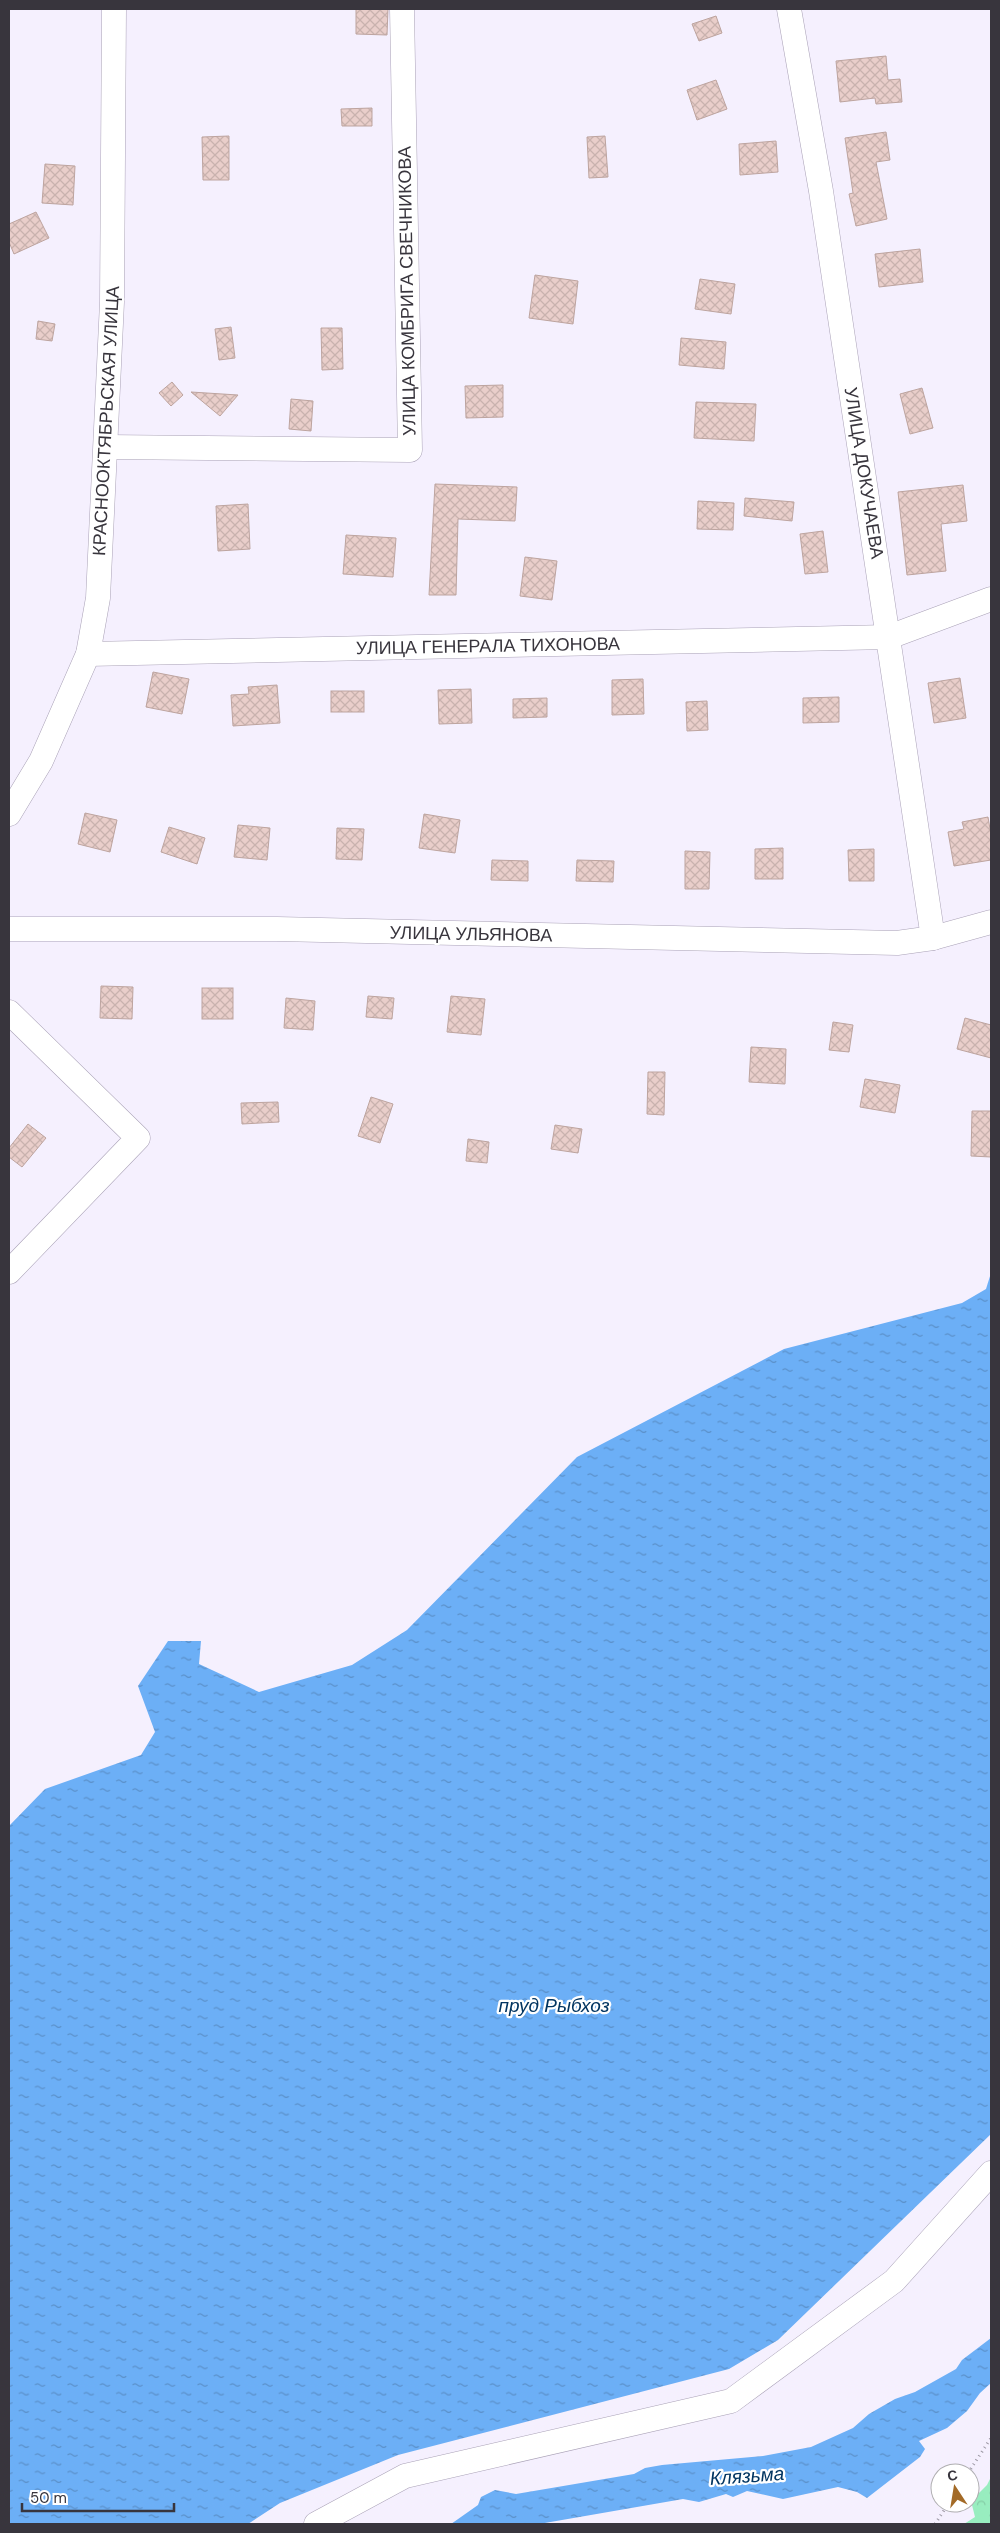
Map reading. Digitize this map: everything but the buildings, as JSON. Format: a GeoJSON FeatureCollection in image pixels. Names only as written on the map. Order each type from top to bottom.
{"type":"FeatureCollection","features":[{"type":"Feature","properties":{"kind":"street","name":"КРАСНООКТЯБРЬСКАЯ УЛИЦА"},"geometry":{"type":"LineString","coordinates":[[9,814],[41,761],[88,654],[98,598],[112,302],[114,9]]}},
{"type":"Feature","properties":{"kind":"street","name":"УЛИЦА КОМБРИГА СВЕЧНИКОВА"},"geometry":{"type":"LineString","coordinates":[[106,447],[410,450],[402,9]]}},
{"type":"Feature","properties":{"kind":"street","name":"УЛИЦА ДОКУЧАЕВА"},"geometry":{"type":"LineString","coordinates":[[789,9],[821,191],[933,938]]}},
{"type":"Feature","properties":{"kind":"street"},"geometry":{"type":"LineString","coordinates":[[889,638],[991,598]]}},
{"type":"Feature","properties":{"kind":"street","name":"УЛИЦА ГЕНЕРАЛА ТИХОНОВА"},"geometry":{"type":"LineString","coordinates":[[88,654],[889,638]]}},
{"type":"Feature","properties":{"kind":"street","name":"УЛИЦА УЛЬЯНОВА"},"geometry":{"type":"LineString","coordinates":[[9,929],[277,929],[897,944],[933,938],[991,922]]}},
{"type":"Feature","properties":{"kind":"street"},"geometry":{"type":"LineString","coordinates":[[9,1012],[138,1138],[9,1272]]}},
{"type":"Feature","properties":{"kind":"street"},"geometry":{"type":"LineString","coordinates":[[316,2524],[405,2476],[731,2401],[894,2281],[991,2173]]}},
{"type":"Feature","properties":{"kind":"path"},"geometry":{"type":"LineString","coordinates":[[975,2463],[991,2438]]}},
{"type":"Feature","properties":{"kind":"path"},"geometry":{"type":"LineString","coordinates":[[935,2524],[942,2513]]}},
{"type":"Feature","properties":{"kind":"green space"},"geometry":{"type":"Polygon","coordinates":[[[991,2477],[991,2524],[964,2524],[975,2517],[974,2513],[980,2513],[980,2492],[987,2485],[991,2477]]]}},
{"type":"Feature","properties":{"kind":"water","name":"пруд Рыбхоз"},"geometry":{"type":"Polygon","coordinates":[[[991,1273],[991,2134],[778,2340],[729,2369],[398,2455],[280,2503],[248,2524],[9,2524],[9,1826],[45,1789],[141,1755],[155,1732],[138,1686],[168,1641],[201,1641],[199,1664],[259,1692],[352,1665],[407,1630],[577,1457],[784,1349],[962,1303],[986,1289],[991,1273]]]}},
{"type":"Feature","properties":{"kind":"water","name":"Клязьма"},"geometry":{"type":"Polygon","coordinates":[[[991,2338],[991,2383],[980,2393],[967,2411],[947,2428],[919,2441],[925,2449],[920,2457],[867,2498],[857,2492],[838,2487],[783,2499],[747,2491],[733,2497],[726,2494],[699,2502],[683,2499],[539,2524],[451,2524],[478,2505],[481,2497],[495,2490],[516,2494],[634,2474],[645,2468],[662,2465],[763,2456],[811,2447],[853,2428],[869,2414],[895,2399],[915,2392],[956,2369],[962,2360],[991,2338]]]}}]}
